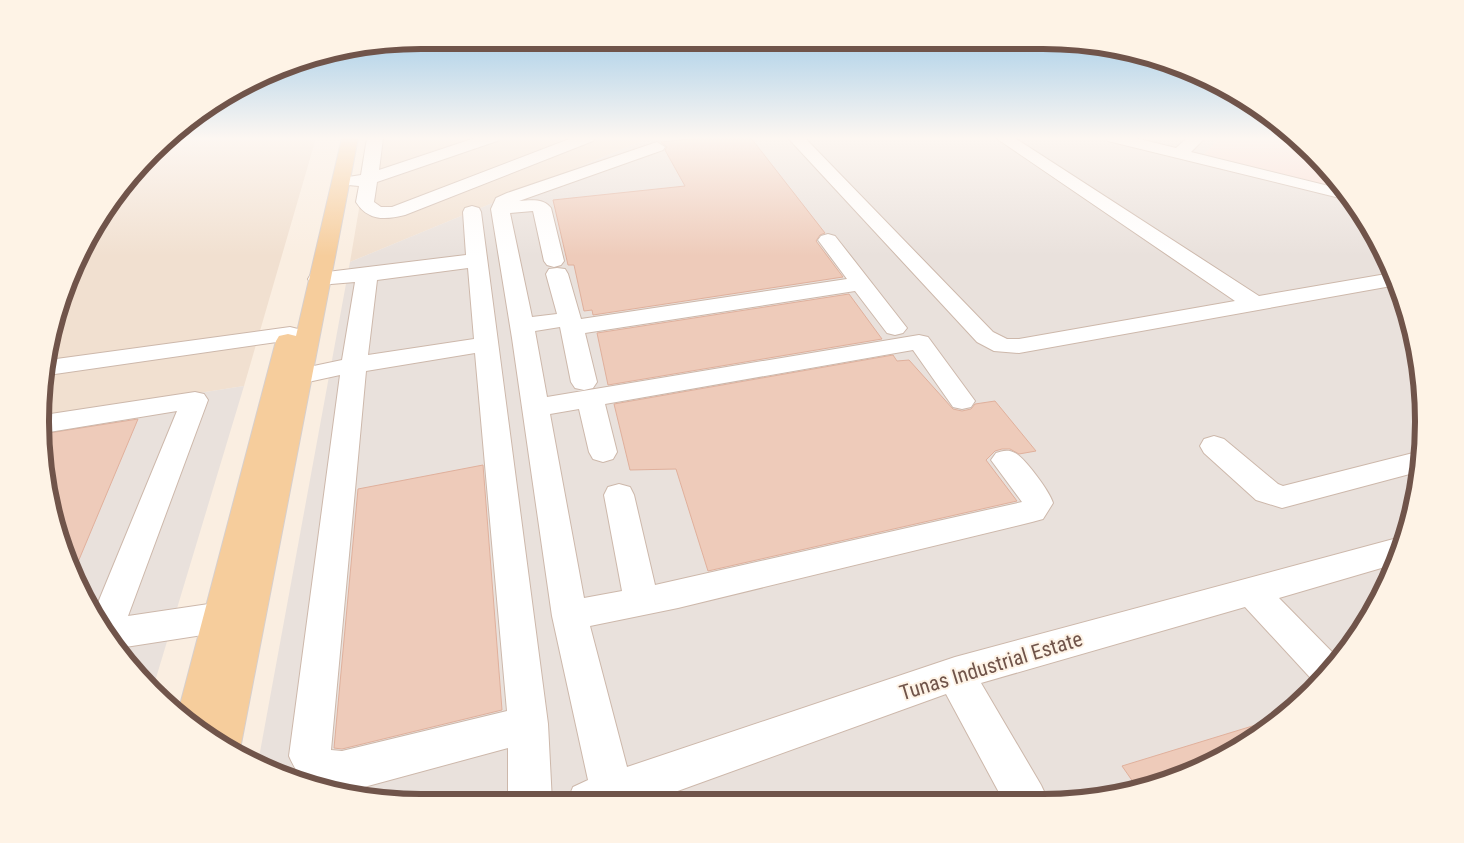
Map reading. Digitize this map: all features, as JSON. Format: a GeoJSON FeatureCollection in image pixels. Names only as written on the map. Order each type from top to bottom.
{"type":"FeatureCollection","features":[{"type":"Feature","properties":{"kind":"main road"},"geometry":{"type":"LineString","coordinates":[[196,718],[290,334],[333,177]]}},
{"type":"Feature","properties":{"kind":"main road"},"geometry":{"type":"LineString","coordinates":[[223,736],[300,376],[339,177]]}},
{"type":"Feature","properties":{"kind":"street"},"geometry":{"type":"LineString","coordinates":[[339,183],[374,177]]}},
{"type":"Feature","properties":{"kind":"street"},"geometry":{"type":"LineString","coordinates":[[370,179],[365,199],[367,206],[377,213],[392,213],[486,177]]}},
{"type":"Feature","properties":{"kind":"street"},"geometry":{"type":"LineString","coordinates":[[486,211],[513,197],[570,177]]}},
{"type":"Feature","properties":{"kind":"street"},"geometry":{"type":"LineString","coordinates":[[833,177],[985,337],[1003,346],[1019,346],[1387,280]]}},
{"type":"Feature","properties":{"kind":"street"},"geometry":{"type":"LineString","coordinates":[[1064,177],[1254,303]]}},
{"type":"Feature","properties":{"kind":"street"},"geometry":{"type":"LineString","coordinates":[[1273,177],[1336,193]]}},
{"type":"Feature","properties":{"kind":"street"},"geometry":{"type":"LineString","coordinates":[[486,211],[530,205],[542,208],[555,268],[571,323],[603,452]]}},
{"type":"Feature","properties":{"kind":"street"},"geometry":{"type":"LineString","coordinates":[[486,211],[477,260],[488,344],[528,724],[530,794]]}},
{"type":"Feature","properties":{"kind":"street"},"geometry":{"type":"LineString","coordinates":[[486,211],[522,326],[600,794]]}},
{"type":"Feature","properties":{"kind":"street"},"geometry":{"type":"LineString","coordinates":[[828,240],[895,328]]}},
{"type":"Feature","properties":{"kind":"street"},"geometry":{"type":"LineString","coordinates":[[320,279],[367,275],[477,260]]}},
{"type":"Feature","properties":{"kind":"street"},"geometry":{"type":"LineString","coordinates":[[367,275],[354,365],[310,756],[320,770],[342,772],[528,724]]}},
{"type":"Feature","properties":{"kind":"street"},"geometry":{"type":"LineString","coordinates":[[522,326],[571,323],[862,283]]}},
{"type":"Feature","properties":{"kind":"street"},"geometry":{"type":"LineString","coordinates":[[53,367],[290,334]]}},
{"type":"Feature","properties":{"kind":"street"},"geometry":{"type":"LineString","coordinates":[[535,408],[587,390],[919,342],[962,401]]}},
{"type":"Feature","properties":{"kind":"street"},"geometry":{"type":"LineString","coordinates":[[300,376],[354,365],[488,344]]}},
{"type":"Feature","properties":{"kind":"street"},"geometry":{"type":"LineString","coordinates":[[49,423],[195,400],[108,622]]}},
{"type":"Feature","properties":{"kind":"street"},"geometry":{"type":"LineString","coordinates":[[1214,446],[1267,492],[1282,497],[1413,463]]}},
{"type":"Feature","properties":{"kind":"street"},"geometry":{"type":"LineString","coordinates":[[570,616],[1032,511],[1038,503],[1036,496],[1006,460]]}},
{"type":"Feature","properties":{"kind":"street"},"geometry":{"type":"LineString","coordinates":[[618,495],[641,601]]}},
{"type":"Feature","properties":{"kind":"street","name":"Tunas Industrial Estate"},"geometry":{"type":"LineString","coordinates":[[609,794],[955,674],[1391,553]]}},
{"type":"Feature","properties":{"kind":"street"},"geometry":{"type":"LineString","coordinates":[[1252,592],[1323,667]]}},
{"type":"Feature","properties":{"kind":"street"},"geometry":{"type":"LineString","coordinates":[[115,633],[222,617]]}},
{"type":"Feature","properties":{"kind":"street"},"geometry":{"type":"LineString","coordinates":[[955,674],[1023,794]]}},
{"type":"Feature","properties":{"kind":"shaded area"},"geometry":{"type":"Polygon","coordinates":[[[140,177],[305,177],[244,386],[49,416],[52,373],[56,349],[61,325],[77,279],[87,257],[112,214],[140,177]]]}},
{"type":"Feature","properties":{"kind":"shaded area"},"geometry":{"type":"Polygon","coordinates":[[[364,177],[554,177],[350,262],[364,177]]]}},
{"type":"Feature","properties":{"kind":"shaded area"},"geometry":{"type":"Polygon","coordinates":[[[554,177],[1290,177],[1332,188],[1352,214],[1377,257],[1403,325],[1412,373],[1415,422],[1412,470],[1403,518],[1387,564],[1365,608],[1338,648],[1306,685],[1269,717],[1229,744],[1185,766],[1139,782],[1091,791],[1042,794],[422,794],[373,791],[325,782],[259,757],[350,262],[554,177]]]}},
{"type":"Feature","properties":{"kind":"shaded area"},"geometry":{"type":"Polygon","coordinates":[[[1290,177],[1324,177],[1332,188],[1290,177]]]}},
{"type":"Feature","properties":{"kind":"shaded area"},"geometry":{"type":"Polygon","coordinates":[[[244,386],[155,682],[112,629],[87,586],[77,564],[61,518],[56,494],[52,470],[49,416],[244,386]]]}},
{"type":"Feature","properties":{"kind":"building"},"geometry":{"type":"Polygon","coordinates":[[[680,177],[782,177],[825,233],[820,235],[816,241],[843,277],[593,315],[592,310],[584,311],[574,265],[568,265],[553,200],[685,186],[680,177]]]}},
{"type":"Feature","properties":{"kind":"building"},"geometry":{"type":"Polygon","coordinates":[[[849,294],[882,339],[608,385],[597,333],[849,294]]]}},
{"type":"Feature","properties":{"kind":"building"},"geometry":{"type":"Polygon","coordinates":[[[893,355],[897,361],[909,360],[953,409],[962,411],[971,409],[975,404],[995,401],[1036,451],[1019,454],[1010,449],[1002,449],[995,451],[986,460],[1017,501],[708,571],[676,469],[630,470],[614,404],[893,355]]]}},
{"type":"Feature","properties":{"kind":"building"},"geometry":{"type":"Polygon","coordinates":[[[138,419],[77,564],[61,518],[52,470],[49,433],[138,419]]]}},
{"type":"Feature","properties":{"kind":"building"},"geometry":{"type":"Polygon","coordinates":[[[483,465],[502,710],[342,749],[334,748],[358,489],[483,465]]]}},
{"type":"Feature","properties":{"kind":"building"},"geometry":{"type":"Polygon","coordinates":[[[1260,724],[1207,756],[1139,782],[1134,783],[1122,766],[1260,724]]]}}]}
